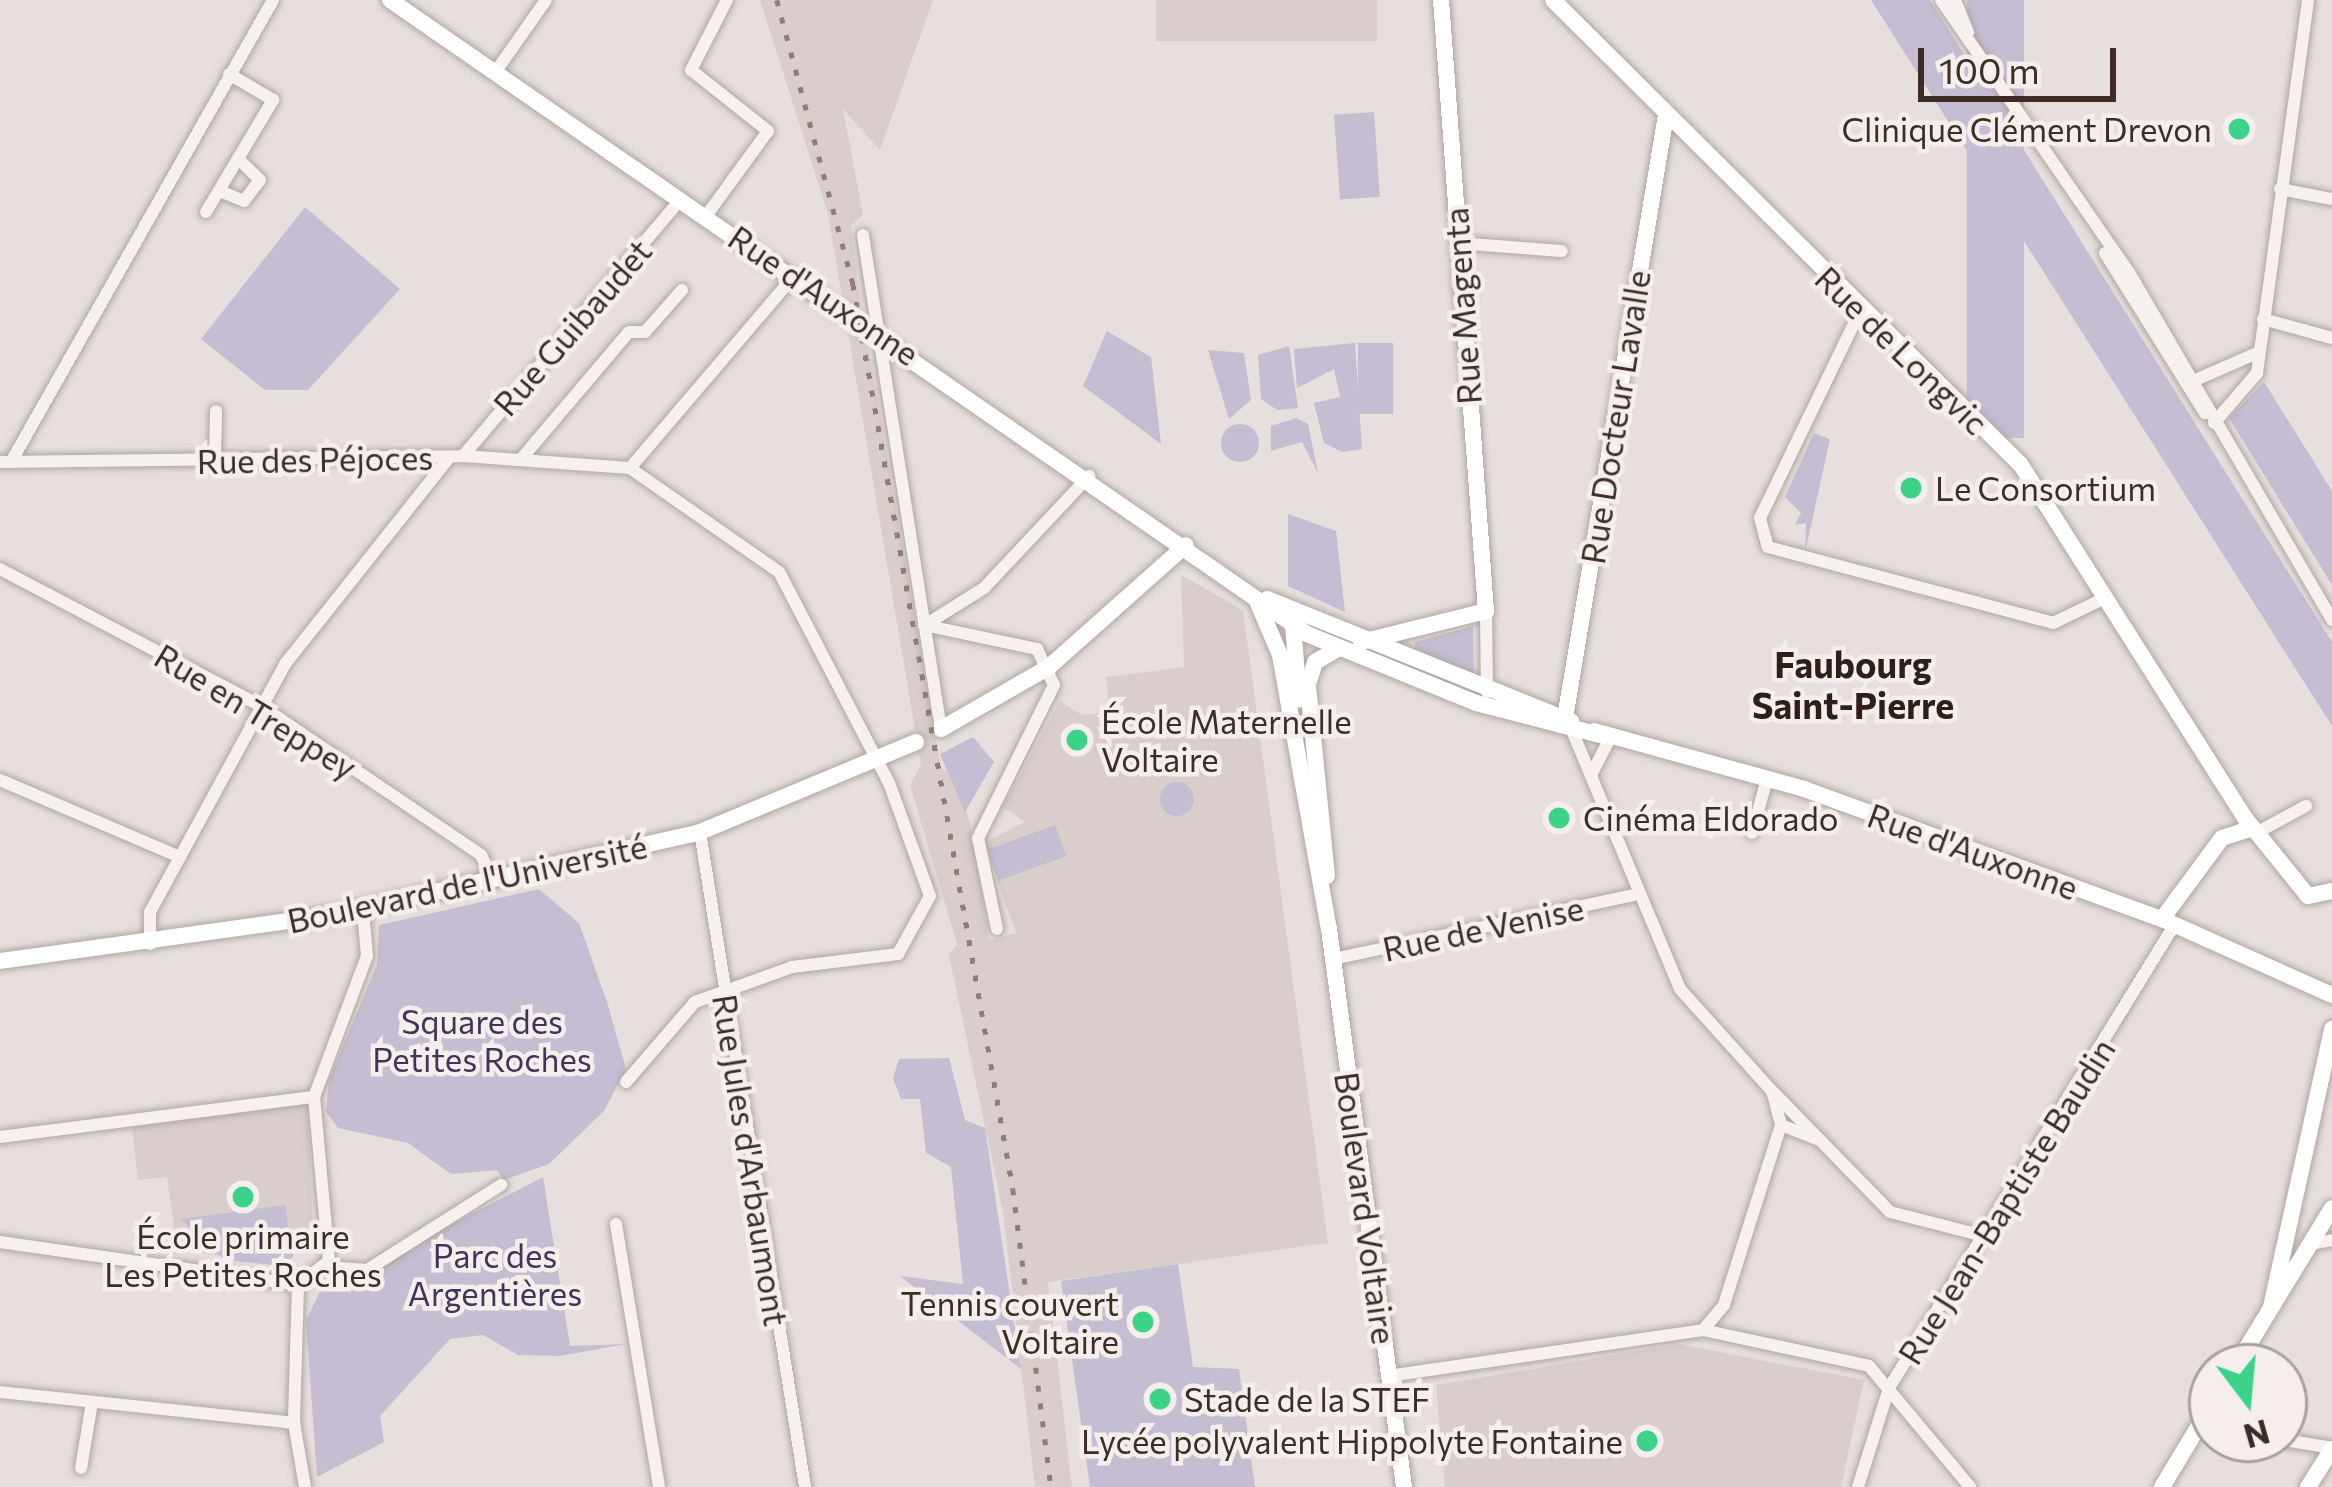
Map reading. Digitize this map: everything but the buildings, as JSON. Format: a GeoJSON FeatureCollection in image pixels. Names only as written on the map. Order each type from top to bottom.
{"type":"FeatureCollection","features":[{"type":"Feature","properties":{"kind":"main road","name":"Rue d'Auxonne"},"geometry":{"type":"LineString","coordinates":[[390,0],[1090,476],[1300,632],[1361,642],[1403,667],[1569,725],[1767,779],[2168,921],[2332,995]]}},
{"type":"Feature","properties":{"kind":"main road","name":"Rue Magenta"},"geometry":{"type":"LineString","coordinates":[[1441,0],[1486,611]]}},
{"type":"Feature","properties":{"kind":"main road","name":"Rue de Longvic"},"geometry":{"type":"LineString","coordinates":[[1552,0],[2021,465],[2254,830],[2308,896],[2332,891]]}},
{"type":"Feature","properties":{"kind":"main road","name":"Rue Docteur Lavalle"},"geometry":{"type":"LineString","coordinates":[[1569,725],[1666,116]]}},
{"type":"Feature","properties":{"kind":"main road"},"geometry":{"type":"LineString","coordinates":[[940,729],[1049,668],[1186,545]]}},
{"type":"Feature","properties":{"kind":"main road","name":"Rue d'Auxonne"},"geometry":{"type":"LineString","coordinates":[[1253,595],[1283,604],[1338,639],[1531,720],[1569,725]]}},
{"type":"Feature","properties":{"kind":"main road","name":"Boulevard Voltaire"},"geometry":{"type":"LineString","coordinates":[[1253,595],[1280,656],[1329,929],[1405,1487]]}},
{"type":"Feature","properties":{"kind":"main road","name":"Boulevard Voltaire"},"geometry":{"type":"LineString","coordinates":[[1283,604],[1300,632],[1320,807]]}},
{"type":"Feature","properties":{"kind":"main road"},"geometry":{"type":"LineString","coordinates":[[1361,642],[1486,611]]}},
{"type":"Feature","properties":{"kind":"main road"},"geometry":{"type":"LineString","coordinates":[[1403,667],[1421,629]]}},
{"type":"Feature","properties":{"kind":"main road"},"geometry":{"type":"LineString","coordinates":[[1280,656],[1300,632]]}},
{"type":"Feature","properties":{"kind":"main road","name":"Boulevard Voltaire"},"geometry":{"type":"LineString","coordinates":[[1329,929],[1310,673],[1338,639]]}},
{"type":"Feature","properties":{"kind":"main road","name":"Boulevard de l'Université"},"geometry":{"type":"LineString","coordinates":[[0,961],[150,944],[363,910],[700,832],[876,763],[916,742]]}},
{"type":"Feature","properties":{"kind":"main road"},"geometry":{"type":"LineString","coordinates":[[2168,921],[2222,838],[2254,830]]}},
{"type":"Feature","properties":{"kind":"main road"},"geometry":{"type":"LineString","coordinates":[[2271,1307],[2332,1029]]}},
{"type":"Feature","properties":{"kind":"main road"},"geometry":{"type":"LineString","coordinates":[[2249,1343],[2328,1214],[2295,1203]]}},
{"type":"Feature","properties":{"kind":"main road"},"geometry":{"type":"LineString","coordinates":[[2308,1487],[2332,1449]]}},
{"type":"Feature","properties":{"kind":"main road"},"geometry":{"type":"LineString","coordinates":[[2162,1487],[2188,1452]]}},
{"type":"Feature","properties":{"kind":"street"},"geometry":{"type":"LineString","coordinates":[[5,462],[273,0]]}},
{"type":"Feature","properties":{"kind":"street"},"geometry":{"type":"LineString","coordinates":[[494,74],[546,0]]}},
{"type":"Feature","properties":{"kind":"street"},"geometry":{"type":"LineString","coordinates":[[706,216],[768,131],[691,70],[727,0]]}},
{"type":"Feature","properties":{"kind":"street"},"geometry":{"type":"LineString","coordinates":[[1940,0],[1968,33],[2099,239],[2328,606],[2332,620]]}},
{"type":"Feature","properties":{"kind":"street"},"geometry":{"type":"LineString","coordinates":[[1955,0],[1968,33]]}},
{"type":"Feature","properties":{"kind":"street"},"geometry":{"type":"LineString","coordinates":[[2214,423],[2248,393],[2257,353],[2308,0]]}},
{"type":"Feature","properties":{"kind":"street"},"geometry":{"type":"LineString","coordinates":[[206,212],[273,100],[229,74]]}},
{"type":"Feature","properties":{"kind":"street"},"geometry":{"type":"LineString","coordinates":[[222,192],[244,201],[260,180],[240,161]]}},
{"type":"Feature","properties":{"kind":"street"},"geometry":{"type":"LineString","coordinates":[[2281,189],[2332,199]]}},
{"type":"Feature","properties":{"kind":"street","name":"Rue Guibaudet"},"geometry":{"type":"LineString","coordinates":[[150,944],[150,912],[261,706],[456,457],[681,199]]}},
{"type":"Feature","properties":{"kind":"street"},"geometry":{"type":"LineString","coordinates":[[863,236],[940,729]]}},
{"type":"Feature","properties":{"kind":"street"},"geometry":{"type":"LineString","coordinates":[[1457,243],[1562,250]]}},
{"type":"Feature","properties":{"kind":"street"},"geometry":{"type":"LineString","coordinates":[[626,1082],[672,1020],[723,987],[903,950],[930,896],[876,763],[779,572],[630,468],[794,276]]}},
{"type":"Feature","properties":{"kind":"street"},"geometry":{"type":"LineString","coordinates":[[522,458],[628,332],[645,332],[682,290]]}},
{"type":"Feature","properties":{"kind":"street"},"geometry":{"type":"LineString","coordinates":[[1861,308],[1761,536],[1781,555],[1966,606],[2053,623],[2105,598]]}},
{"type":"Feature","properties":{"kind":"street"},"geometry":{"type":"LineString","coordinates":[[2263,319],[2332,338]]}},
{"type":"Feature","properties":{"kind":"street"},"geometry":{"type":"LineString","coordinates":[[2189,383],[2257,353]]}},
{"type":"Feature","properties":{"kind":"street"},"geometry":{"type":"LineString","coordinates":[[215,460],[216,411]]}},
{"type":"Feature","properties":{"kind":"street","name":"Rue des Péjoces"},"geometry":{"type":"LineString","coordinates":[[5,462],[456,457],[630,468]]}},
{"type":"Feature","properties":{"kind":"street"},"geometry":{"type":"LineString","coordinates":[[924,626],[984,588],[1090,476]]}},
{"type":"Feature","properties":{"kind":"street","name":"Rue en Treppey"},"geometry":{"type":"LineString","coordinates":[[0,569],[261,706],[481,855],[492,879]]}},
{"type":"Feature","properties":{"kind":"street"},"geometry":{"type":"LineString","coordinates":[[1486,611],[1487,693]]}},
{"type":"Feature","properties":{"kind":"street"},"geometry":{"type":"LineString","coordinates":[[924,626],[1037,649],[1049,668],[1050,703],[978,838],[997,928]]}},
{"type":"Feature","properties":{"kind":"street"},"geometry":{"type":"LineString","coordinates":[[1569,725],[1633,895],[1680,989],[1890,1212],[1984,1236]]}},
{"type":"Feature","properties":{"kind":"street"},"geometry":{"type":"LineString","coordinates":[[1591,775],[1607,737]]}},
{"type":"Feature","properties":{"kind":"street"},"geometry":{"type":"LineString","coordinates":[[0,779],[180,857]]}},
{"type":"Feature","properties":{"kind":"street"},"geometry":{"type":"LineString","coordinates":[[1752,833],[1767,779]]}},
{"type":"Feature","properties":{"kind":"street"},"geometry":{"type":"LineString","coordinates":[[2254,830],[2306,806]]}},
{"type":"Feature","properties":{"kind":"street","name":"Rue Jules d'Arbaumont"},"geometry":{"type":"LineString","coordinates":[[700,832],[805,1487]]}},
{"type":"Feature","properties":{"kind":"street","name":"Rue de Venise"},"geometry":{"type":"LineString","coordinates":[[1333,959],[1633,895]]}},
{"type":"Feature","properties":{"kind":"street"},"geometry":{"type":"LineString","coordinates":[[325,1267],[314,1097],[367,956],[363,910]]}},
{"type":"Feature","properties":{"kind":"street","name":"Rue Jean-Baptiste Baudin"},"geometry":{"type":"LineString","coordinates":[[1858,1487],[1889,1388],[2103,1048],[2168,921]]}},
{"type":"Feature","properties":{"kind":"street"},"geometry":{"type":"LineString","coordinates":[[1702,1330],[1724,1305],[1781,1125],[1772,1091]]}},
{"type":"Feature","properties":{"kind":"street"},"geometry":{"type":"LineString","coordinates":[[0,1137],[314,1097]]}},
{"type":"Feature","properties":{"kind":"street"},"geometry":{"type":"LineString","coordinates":[[1781,1125],[1826,1143]]}},
{"type":"Feature","properties":{"kind":"street"},"geometry":{"type":"LineString","coordinates":[[0,1242],[298,1285],[325,1267],[367,1270],[501,1185]]}},
{"type":"Feature","properties":{"kind":"street"},"geometry":{"type":"LineString","coordinates":[[616,1224],[659,1487]]}},
{"type":"Feature","properties":{"kind":"street"},"geometry":{"type":"LineString","coordinates":[[2310,1244],[2332,1240]]}},
{"type":"Feature","properties":{"kind":"street"},"geometry":{"type":"LineString","coordinates":[[298,1285],[294,1423],[305,1487]]}},
{"type":"Feature","properties":{"kind":"street"},"geometry":{"type":"LineString","coordinates":[[1724,1305],[1734,1336]]}},
{"type":"Feature","properties":{"kind":"street"},"geometry":{"type":"LineString","coordinates":[[1388,1376],[1702,1330],[1734,1336],[1856,1361],[1889,1388],[1970,1487]]}},
{"type":"Feature","properties":{"kind":"street"},"geometry":{"type":"LineString","coordinates":[[0,1392],[91,1408],[294,1423]]}},
{"type":"Feature","properties":{"kind":"street"},"geometry":{"type":"LineString","coordinates":[[81,1468],[91,1408]]}},
{"type":"Feature","properties":{"kind":"shaded area"},"geometry":{"type":"Polygon","coordinates":[[[760,0],[933,0],[880,150],[843,109],[863,215],[851,226],[857,280],[929,702],[941,768],[957,777],[973,836],[989,941],[1016,933],[984,843],[1025,822],[1003,807],[1060,701],[1082,715],[1109,712],[1106,677],[1184,667],[1181,575],[1243,610],[1328,1243],[1048,1282],[1072,1487],[1035,1487],[1003,1212],[949,955],[957,944],[910,785],[921,765],[828,214],[760,0]]]}},
{"type":"Feature","properties":{"kind":"shaded area"},"geometry":{"type":"Polygon","coordinates":[[[1156,0],[1377,0],[1377,41],[1156,41],[1156,0]]]}},
{"type":"Feature","properties":{"kind":"shaded area"},"geometry":{"type":"Polygon","coordinates":[[[307,1101],[313,1234],[282,1266],[177,1249],[167,1177],[138,1180],[132,1125],[307,1101]]]}},
{"type":"Feature","properties":{"kind":"shaded area","name":"Lycée polyvalent Hippolyte Fontaine"},"geometry":{"type":"Polygon","coordinates":[[[1679,1344],[1864,1380],[1841,1487],[1445,1487],[1436,1385],[1679,1344]]]}},
{"type":"Feature","properties":{"kind":"green space"},"geometry":{"type":"Polygon","coordinates":[[[1871,0],[1930,0],[2332,642],[2332,726],[1871,0]]]}},
{"type":"Feature","properties":{"kind":"green space"},"geometry":{"type":"Polygon","coordinates":[[[1967,0],[2024,0],[2024,438],[1967,438],[1967,0]]]}},
{"type":"Feature","properties":{"kind":"green space"},"geometry":{"type":"Polygon","coordinates":[[[1374,112],[1380,197],[1340,200],[1334,115],[1374,112]]]}},
{"type":"Feature","properties":{"kind":"green space"},"geometry":{"type":"Polygon","coordinates":[[[305,207],[400,289],[308,390],[265,390],[201,339],[305,207]]]}},
{"type":"Feature","properties":{"kind":"green space"},"geometry":{"type":"Polygon","coordinates":[[[1107,331],[1151,357],[1161,444],[1083,386],[1107,331]]]}},
{"type":"Feature","properties":{"kind":"green space"},"geometry":{"type":"Polygon","coordinates":[[[1355,343],[1362,449],[1342,452],[1324,443],[1314,403],[1340,397],[1334,369],[1297,388],[1294,349],[1355,343]]]}},
{"type":"Feature","properties":{"kind":"green space"},"geometry":{"type":"Polygon","coordinates":[[[1358,343],[1393,343],[1393,414],[1358,414],[1358,343]]]}},
{"type":"Feature","properties":{"kind":"green space"},"geometry":{"type":"Polygon","coordinates":[[[1289,346],[1298,408],[1277,410],[1261,399],[1258,355],[1289,346]]]}},
{"type":"Feature","properties":{"kind":"green space"},"geometry":{"type":"Polygon","coordinates":[[[1208,350],[1244,353],[1251,400],[1229,419],[1208,350]]]}},
{"type":"Feature","properties":{"kind":"green space"},"geometry":{"type":"Polygon","coordinates":[[[2264,382],[2332,491],[2332,585],[2229,418],[2264,382]]]}},
{"type":"Feature","properties":{"kind":"green space"},"geometry":{"type":"Polygon","coordinates":[[[1296,418],[1308,424],[1318,473],[1302,442],[1271,451],[1271,426],[1296,418]]]}},
{"type":"Feature","properties":{"kind":"green space"},"geometry":{"type":"Polygon","coordinates":[[[1240,424],[1253,430],[1259,443],[1253,456],[1240,462],[1227,456],[1221,443],[1227,430],[1240,424]]]}},
{"type":"Feature","properties":{"kind":"green space"},"geometry":{"type":"Polygon","coordinates":[[[1814,433],[1830,439],[1805,553],[1806,523],[1795,525],[1801,513],[1785,497],[1814,433]]]}},
{"type":"Feature","properties":{"kind":"green space"},"geometry":{"type":"Polygon","coordinates":[[[1288,514],[1336,531],[1345,612],[1288,586],[1288,514]]]}},
{"type":"Feature","properties":{"kind":"green space"},"geometry":{"type":"Polygon","coordinates":[[[1473,626],[1474,676],[1415,653],[1415,642],[1473,626]]]}},
{"type":"Feature","properties":{"kind":"green space"},"geometry":{"type":"Polygon","coordinates":[[[973,737],[994,762],[965,812],[940,754],[973,737]]]}},
{"type":"Feature","properties":{"kind":"green space"},"geometry":{"type":"Polygon","coordinates":[[[1177,782],[1189,787],[1194,799],[1189,811],[1177,816],[1165,811],[1160,799],[1165,787],[1177,782]]]}},
{"type":"Feature","properties":{"kind":"green space"},"geometry":{"type":"Polygon","coordinates":[[[1055,825],[1066,856],[999,881],[987,850],[1055,825]]]}},
{"type":"Feature","properties":{"kind":"green space","name":"Square des Petites Roches"},"geometry":{"type":"Polygon","coordinates":[[[539,889],[579,923],[607,1002],[626,1069],[604,1111],[549,1164],[504,1180],[497,1170],[451,1174],[408,1143],[338,1128],[326,1112],[329,1080],[377,965],[379,925],[539,889]]]}},
{"type":"Feature","properties":{"kind":"green space"},"geometry":{"type":"Polygon","coordinates":[[[949,1058],[965,1120],[985,1128],[1021,1369],[900,1276],[963,1284],[951,1167],[926,1153],[920,1099],[901,1099],[893,1078],[899,1059],[949,1058]]]}},
{"type":"Feature","properties":{"kind":"green space","name":"Parc des Argentières"},"geometry":{"type":"Polygon","coordinates":[[[543,1177],[570,1346],[626,1344],[560,1356],[518,1355],[483,1335],[450,1339],[380,1416],[384,1442],[317,1477],[306,1321],[319,1293],[543,1177]]]}},
{"type":"Feature","properties":{"kind":"green space"},"geometry":{"type":"Polygon","coordinates":[[[285,1205],[293,1257],[282,1266],[224,1260],[181,1219],[285,1205]]]}},
{"type":"Feature","properties":{"kind":"green space","name":"Stade de la STEF"},"geometry":{"type":"Polygon","coordinates":[[[1178,1264],[1193,1367],[1239,1369],[1255,1487],[1090,1487],[1061,1281],[1178,1264]]]}},
{"type":"Feature","properties":{"kind":"railway"},"geometry":{"type":"LineString","coordinates":[[777,0],[853,284],[1013,1189],[1051,1487]]}},
{"type":"Feature","properties":{"kind":"place","name":"Clinique Clément Drevon"},"geometry":{"type":"Point","coordinates":[2239,129]}},
{"type":"Feature","properties":{"kind":"place","name":"Le Consortium"},"geometry":{"type":"Point","coordinates":[1911,488]}},
{"type":"Feature","properties":{"kind":"place","name":"École Maternelle Voltaire"},"geometry":{"type":"Point","coordinates":[1077,740]}},
{"type":"Feature","properties":{"kind":"place","name":"Cinéma Eldorado"},"geometry":{"type":"Point","coordinates":[1559,818]}},
{"type":"Feature","properties":{"kind":"place","name":"École primaire Les Petites Roches"},"geometry":{"type":"Point","coordinates":[243,1197]}},
{"type":"Feature","properties":{"kind":"place","name":"Tennis couvert Voltaire"},"geometry":{"type":"Point","coordinates":[1143,1322]}},
{"type":"Feature","properties":{"kind":"place","name":"Stade de la STEF"},"geometry":{"type":"Point","coordinates":[1160,1399]}},
{"type":"Feature","properties":{"kind":"place","name":"Lycée polyvalent Hippolyte Fontaine"},"geometry":{"type":"Point","coordinates":[1647,1441]}},
{"type":"Feature","properties":{"kind":"district","name":"Faubourg Saint-Pierre"},"geometry":{"type":"Point","coordinates":[1853,684]}}]}
